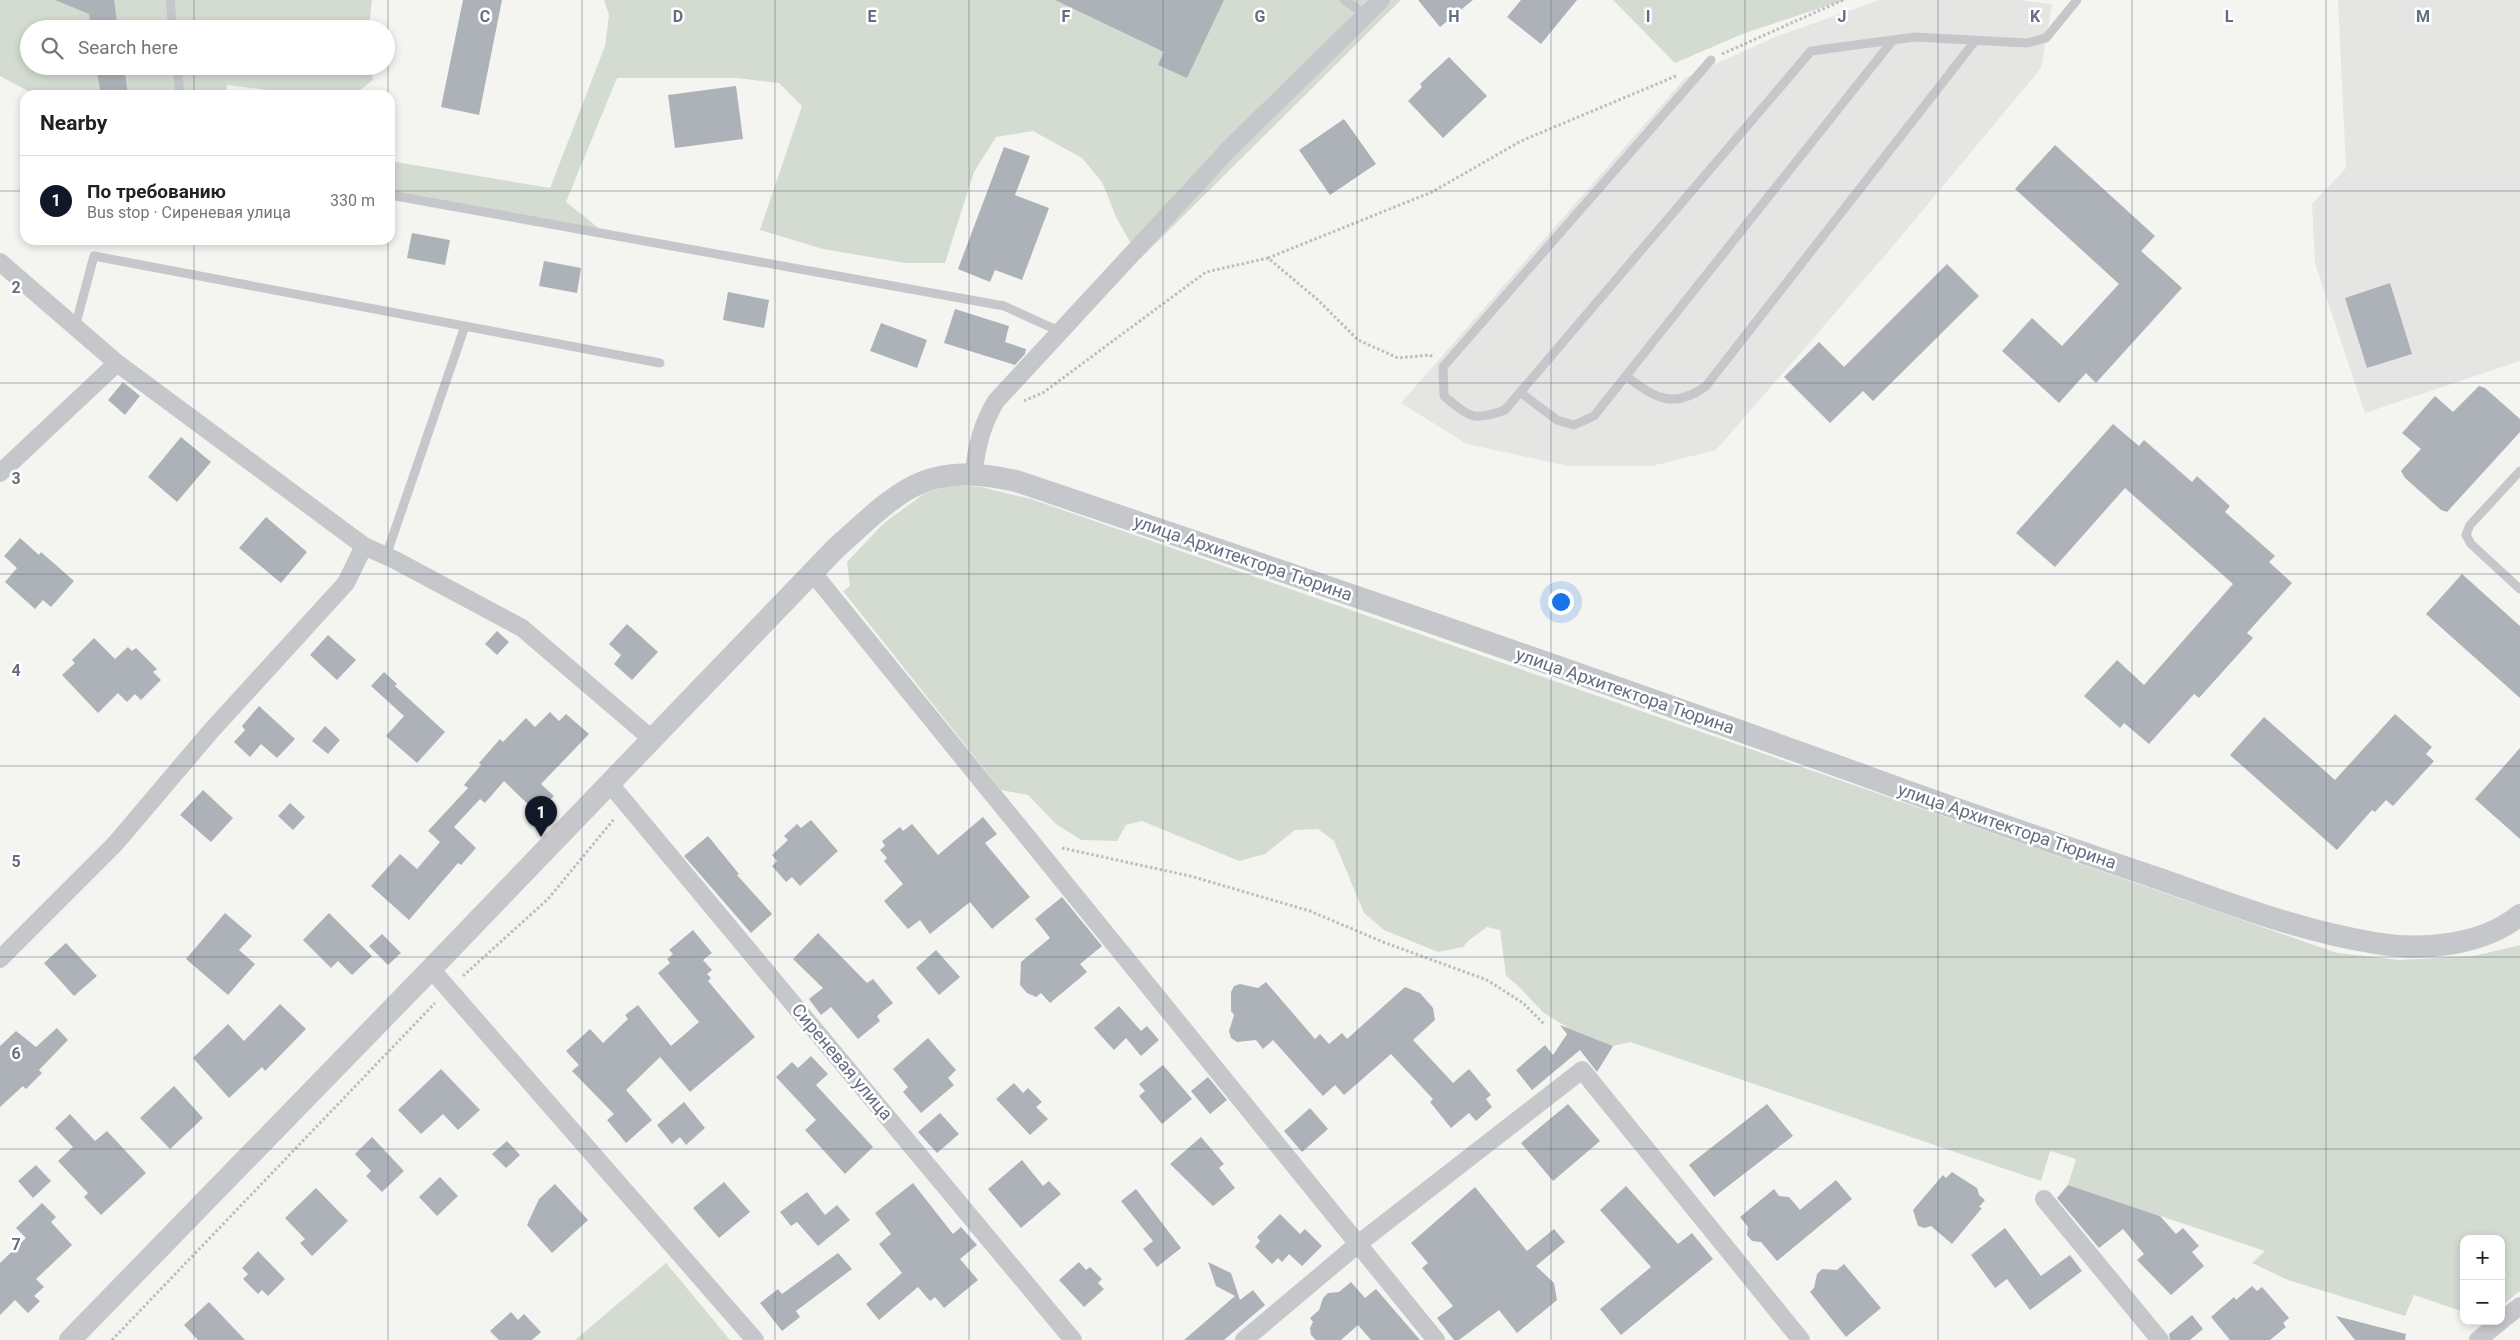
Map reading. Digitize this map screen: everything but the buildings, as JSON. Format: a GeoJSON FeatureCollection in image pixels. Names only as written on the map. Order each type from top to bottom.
{"type":"FeatureCollection","features":[{"type":"Feature","properties":{"kind":"street"},"geometry":{"type":"LineString","coordinates":[[974,473],[976,448],[985,419],[996,401],[1229,150],[1382,0]]}},
{"type":"Feature","properties":{"kind":"street"},"geometry":{"type":"LineString","coordinates":[[0,262],[117,363],[364,546],[522,628],[653,740]]}},
{"type":"Feature","properties":{"kind":"street"},"geometry":{"type":"LineString","coordinates":[[0,474],[117,363]]}},
{"type":"Feature","properties":{"kind":"street","name":"улица Архитектора Тюрина"},"geometry":{"type":"LineString","coordinates":[[70,1340],[432,969],[812,572],[889,500],[926,480],[942,476],[974,473],[1016,481],[1719,724],[1955,808],[2309,929],[2378,944],[2410,947],[2448,944],[2482,935],[2512,922],[2520,915]]}},
{"type":"Feature","properties":{"kind":"street"},"geometry":{"type":"LineString","coordinates":[[0,959],[115,844],[210,732],[346,583],[364,546]]}},
{"type":"Feature","properties":{"kind":"street"},"geometry":{"type":"LineString","coordinates":[[812,572],[1436,1340]]}},
{"type":"Feature","properties":{"kind":"street","name":"Сиреневая улица"},"geometry":{"type":"LineString","coordinates":[[610,784],[1073,1340]]}},
{"type":"Feature","properties":{"kind":"street"},"geometry":{"type":"LineString","coordinates":[[432,969],[755,1340]]}},
{"type":"Feature","properties":{"kind":"street"},"geometry":{"type":"LineString","coordinates":[[1244,1340],[1358,1244],[1582,1070],[1801,1340]]}},
{"type":"Feature","properties":{"kind":"street"},"geometry":{"type":"LineString","coordinates":[[2044,1199],[2160,1340]]}},
{"type":"Feature","properties":{"kind":"street"},"geometry":{"type":"LineString","coordinates":[[2505,1318],[2520,1306]]}},
{"type":"Feature","properties":{"kind":"street"},"geometry":{"type":"LineString","coordinates":[[2478,1340],[2496,1325]]}},
{"type":"Feature","properties":{"kind":"lane"},"geometry":{"type":"LineString","coordinates":[[170,0],[172,20]]}},
{"type":"Feature","properties":{"kind":"lane"},"geometry":{"type":"LineString","coordinates":[[1344,0],[1366,16]]}},
{"type":"Feature","properties":{"kind":"lane"},"geometry":{"type":"LineString","coordinates":[[1711,60],[1443,367],[1444,396],[1469,416],[1485,418],[1505,410],[1811,51],[1915,37],[2027,42],[2046,38],[2077,0]]}},
{"type":"Feature","properties":{"kind":"lane"},"geometry":{"type":"LineString","coordinates":[[1520,393],[1557,420],[1574,425],[1594,416],[1893,40]]}},
{"type":"Feature","properties":{"kind":"lane"},"geometry":{"type":"LineString","coordinates":[[1626,376],[1651,395],[1671,400],[1691,397],[1706,386],[1975,41]]}},
{"type":"Feature","properties":{"kind":"lane"},"geometry":{"type":"LineString","coordinates":[[178,75],[179,90]]}},
{"type":"Feature","properties":{"kind":"lane"},"geometry":{"type":"LineString","coordinates":[[395,196],[1004,306],[1059,331]]}},
{"type":"Feature","properties":{"kind":"lane"},"geometry":{"type":"LineString","coordinates":[[75,327],[94,256],[660,363]]}},
{"type":"Feature","properties":{"kind":"lane"},"geometry":{"type":"LineString","coordinates":[[386,556],[465,326]]}},
{"type":"Feature","properties":{"kind":"lane"},"geometry":{"type":"LineString","coordinates":[[2520,471],[2470,525],[2466,535],[2471,544],[2520,590]]}},
{"type":"Feature","properties":{"kind":"path"},"geometry":{"type":"LineString","coordinates":[[1711,60],[1844,0]]}},
{"type":"Feature","properties":{"kind":"path"},"geometry":{"type":"LineString","coordinates":[[1018,403],[1044,392],[1206,272],[1268,258],[1432,192],[1521,141],[1680,74]]}},
{"type":"Feature","properties":{"kind":"path"},"geometry":{"type":"LineString","coordinates":[[1268,258],[1318,300],[1358,340],[1398,358],[1430,355],[1443,367]]}},
{"type":"Feature","properties":{"kind":"path"},"geometry":{"type":"LineString","coordinates":[[112,1340],[448,989],[548,900],[626,804]]}},
{"type":"Feature","properties":{"kind":"path"},"geometry":{"type":"LineString","coordinates":[[1032,841],[1190,876],[1310,911],[1383,942],[1487,980],[1523,1003],[1545,1024]]}},
{"type":"Feature","properties":{"kind":"shaded area"},"geometry":{"type":"Polygon","coordinates":[[[0,0],[372,0],[370,20],[20,20],[20,75],[372,75],[373,80],[360,90],[268,90],[227,85],[226,90],[26,90],[0,76],[0,0]]]}},
{"type":"Feature","properties":{"kind":"shaded area"},"geometry":{"type":"Polygon","coordinates":[[[604,0],[1401,0],[1140,259],[1117,219],[1102,182],[1082,158],[1033,131],[996,137],[974,172],[945,263],[905,263],[823,249],[760,230],[802,106],[779,83],[736,78],[617,78],[566,202],[605,233],[395,196],[395,162],[550,188],[605,46],[609,15],[604,0]]]}},
{"type":"Feature","properties":{"kind":"shaded area"},"geometry":{"type":"Polygon","coordinates":[[[1613,0],[1845,0],[1745,33],[1675,63],[1613,0]]]}},
{"type":"Feature","properties":{"kind":"shaded area"},"geometry":{"type":"Polygon","coordinates":[[[1880,0],[2018,0],[2052,4],[2041,68],[1888,252],[1716,450],[1652,466],[1568,466],[1467,444],[1401,403],[1685,78],[1777,36],[1880,0]]]}},
{"type":"Feature","properties":{"kind":"shaded area"},"geometry":{"type":"Polygon","coordinates":[[[2338,0],[2520,0],[2520,361],[2365,413],[2315,263],[2312,204],[2346,168],[2338,0]]]}},
{"type":"Feature","properties":{"kind":"shaded area"},"geometry":{"type":"Polygon","coordinates":[[[951,485],[981,487],[1031,499],[2337,953],[2399,960],[2474,956],[2520,945],[2520,1291],[2505,1303],[2505,1235],[2460,1235],[2460,1311],[2414,1295],[2405,1316],[2288,1280],[2252,1263],[2265,1251],[2068,1185],[2076,1159],[2050,1151],[2041,1181],[1630,1042],[1613,1046],[1570,1029],[1544,1013],[1506,976],[1500,930],[1487,927],[1463,947],[1438,952],[1384,930],[1364,913],[1334,841],[1318,829],[1295,830],[1265,854],[1239,861],[1142,821],[1126,825],[1117,841],[1081,840],[1056,824],[1028,795],[1001,790],[843,591],[850,586],[847,562],[884,523],[925,493],[951,485]]]}},
{"type":"Feature","properties":{"kind":"shaded area"},"geometry":{"type":"Polygon","coordinates":[[[666,1263],[730,1340],[575,1340],[666,1263]]]}},
{"type":"Feature","properties":{"kind":"place","name":"По требованию"},"geometry":{"type":"Point","coordinates":[541,837]}}]}
